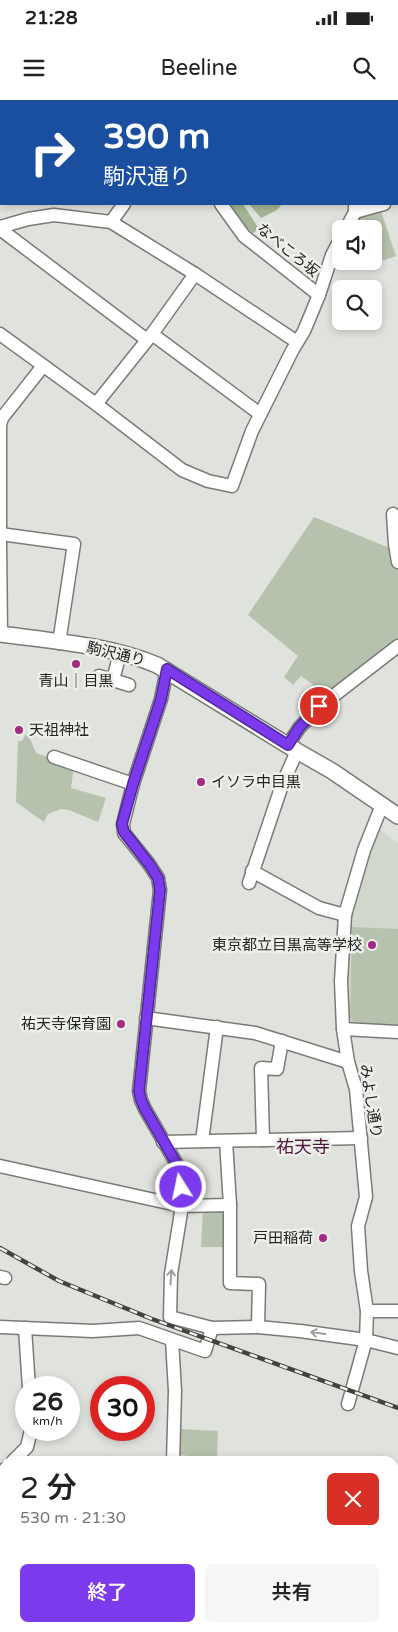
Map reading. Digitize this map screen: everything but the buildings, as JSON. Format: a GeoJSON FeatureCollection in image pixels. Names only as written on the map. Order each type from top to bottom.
{"type":"FeatureCollection","features":[{"type":"Feature","properties":{"kind":"main road","name":"駒沢通り"},"geometry":{"type":"LineString","coordinates":[[0,634],[120,653],[167,669],[332,771],[398,816]]}},
{"type":"Feature","properties":{"kind":"street"},"geometry":{"type":"LineString","coordinates":[[111,222],[123,205]]}},
{"type":"Feature","properties":{"kind":"street","name":"なべころ坂"},"geometry":{"type":"LineString","coordinates":[[222,205],[244,236],[319,295]]}},
{"type":"Feature","properties":{"kind":"street"},"geometry":{"type":"LineString","coordinates":[[350,220],[355,208],[377,205]]}},
{"type":"Feature","properties":{"kind":"street"},"geometry":{"type":"LineString","coordinates":[[260,414],[149,337],[4,232],[1,227],[52,210],[111,222],[195,274],[298,342]]}},
{"type":"Feature","properties":{"kind":"street"},"geometry":{"type":"LineString","coordinates":[[0,334],[182,470],[208,481],[232,486],[252,431],[304,331],[332,258]]}},
{"type":"Feature","properties":{"kind":"street"},"geometry":{"type":"LineString","coordinates":[[96,404],[149,337],[195,274]]}},
{"type":"Feature","properties":{"kind":"street"},"geometry":{"type":"LineString","coordinates":[[0,529],[0,425],[2,418],[42,366]]}},
{"type":"Feature","properties":{"kind":"street"},"geometry":{"type":"LineString","coordinates":[[393,514],[398,562]]}},
{"type":"Feature","properties":{"kind":"street"},"geometry":{"type":"LineString","coordinates":[[0,534],[74,544],[59,643]]}},
{"type":"Feature","properties":{"kind":"street"},"geometry":{"type":"LineString","coordinates":[[0,542],[0,634]]}},
{"type":"Feature","properties":{"kind":"street"},"geometry":{"type":"LineString","coordinates":[[345,915],[319,908],[250,877],[282,785],[299,728],[319,706],[398,646]]}},
{"type":"Feature","properties":{"kind":"street"},"geometry":{"type":"LineString","coordinates":[[113,680],[120,653]]}},
{"type":"Feature","properties":{"kind":"street"},"geometry":{"type":"LineString","coordinates":[[167,669],[161,699],[122,824],[124,832],[158,878],[160,890],[139,1091],[141,1100],[179,1168],[182,1206],[171,1274],[170,1317],[212,1328],[258,1327],[300,1331],[366,1340],[398,1348]]}},
{"type":"Feature","properties":{"kind":"street"},"geometry":{"type":"LineString","coordinates":[[98,676],[129,685]]}},
{"type":"Feature","properties":{"kind":"street"},"geometry":{"type":"LineString","coordinates":[[54,757],[133,784]]}},
{"type":"Feature","properties":{"kind":"street","name":"みよし通り"},"geometry":{"type":"LineString","coordinates":[[348,1404],[366,1340],[367,1311],[361,1271],[358,1226],[366,1196],[356,1089],[348,1062],[343,1029],[341,981],[345,915],[364,850],[382,805]]}},
{"type":"Feature","properties":{"kind":"street"},"geometry":{"type":"LineString","coordinates":[[146,1018],[255,1033],[348,1062]]}},
{"type":"Feature","properties":{"kind":"street"},"geometry":{"type":"LineString","coordinates":[[202,1141],[217,1027]]}},
{"type":"Feature","properties":{"kind":"street"},"geometry":{"type":"LineString","coordinates":[[343,1029],[398,1032]]}},
{"type":"Feature","properties":{"kind":"street"},"geometry":{"type":"LineString","coordinates":[[263,1140],[261,1068],[277,1069],[282,1041]]}},
{"type":"Feature","properties":{"kind":"street"},"geometry":{"type":"LineString","coordinates":[[164,1142],[361,1138]]}},
{"type":"Feature","properties":{"kind":"street"},"geometry":{"type":"LineString","coordinates":[[226,1141],[230,1205],[230,1283],[259,1284],[258,1327]]}},
{"type":"Feature","properties":{"kind":"street"},"geometry":{"type":"LineString","coordinates":[[0,1166],[182,1206],[230,1205]]}},
{"type":"Feature","properties":{"kind":"street"},"geometry":{"type":"LineString","coordinates":[[367,1311],[398,1312]]}},
{"type":"Feature","properties":{"kind":"street"},"geometry":{"type":"LineString","coordinates":[[0,1327],[93,1331],[139,1328],[205,1351],[212,1328]]}},
{"type":"Feature","properties":{"kind":"street"},"geometry":{"type":"LineString","coordinates":[[25,1328],[29,1376]]}},
{"type":"Feature","properties":{"kind":"street"},"geometry":{"type":"LineString","coordinates":[[172,1340],[175,1391],[173,1456]]}},
{"type":"Feature","properties":{"kind":"street"},"geometry":{"type":"LineString","coordinates":[[18,1456],[28,1447],[29,1441]]}},
{"type":"Feature","properties":{"kind":"shaded area","name":"東京都立目黒高等学校"},"geometry":{"type":"Polygon","coordinates":[[[375,826],[398,843],[398,1030],[353,1028],[345,1019],[347,914],[375,826]]]}},
{"type":"Feature","properties":{"kind":"green space"},"geometry":{"type":"Polygon","coordinates":[[[231,205],[244,205],[259,229],[253,233],[247,228],[231,205]]]}},
{"type":"Feature","properties":{"kind":"green space"},"geometry":{"type":"Polygon","coordinates":[[[250,205],[281,205],[277,210],[261,218],[250,205]]]}},
{"type":"Feature","properties":{"kind":"green space"},"geometry":{"type":"Polygon","coordinates":[[[379,205],[396,256],[382,261],[382,220],[351,220],[355,212],[379,205]]]}},
{"type":"Feature","properties":{"kind":"green space"},"geometry":{"type":"Polygon","coordinates":[[[314,517],[392,549],[398,568],[398,642],[328,695],[301,676],[293,685],[284,677],[298,656],[248,615],[314,517]]]}},
{"type":"Feature","properties":{"kind":"green space"},"geometry":{"type":"Polygon","coordinates":[[[25,735],[29,736],[36,753],[74,766],[71,788],[106,798],[98,822],[69,810],[61,809],[48,814],[44,822],[16,802],[18,741],[22,741],[25,735]]]}},
{"type":"Feature","properties":{"kind":"green space"},"geometry":{"type":"Polygon","coordinates":[[[352,927],[398,929],[398,1027],[356,1024],[350,1018],[352,927]]]}},
{"type":"Feature","properties":{"kind":"green space"},"geometry":{"type":"Polygon","coordinates":[[[225,1208],[225,1247],[201,1247],[203,1209],[225,1208]]]}},
{"type":"Feature","properties":{"kind":"green space"},"geometry":{"type":"Polygon","coordinates":[[[180,1429],[218,1431],[217,1456],[179,1455],[180,1429]]]}},
{"type":"Feature","properties":{"kind":"railway"},"geometry":{"type":"LineString","coordinates":[[0,1248],[59,1281],[152,1319],[398,1408]]}},
{"type":"Feature","properties":{"kind":"place","name":"青山｜目黒"},"geometry":{"type":"Point","coordinates":[76,664]}},
{"type":"Feature","properties":{"kind":"place","name":"天祖神社"},"geometry":{"type":"Point","coordinates":[19,730]}},
{"type":"Feature","properties":{"kind":"place","name":"イソラ中目黒"},"geometry":{"type":"Point","coordinates":[201,782]}},
{"type":"Feature","properties":{"kind":"place","name":"東京都立目黒高等学校"},"geometry":{"type":"Point","coordinates":[372,945]}},
{"type":"Feature","properties":{"kind":"place","name":"祐天寺保育園"},"geometry":{"type":"Point","coordinates":[121,1024]}},
{"type":"Feature","properties":{"kind":"place","name":"戸田稲荷"},"geometry":{"type":"Point","coordinates":[323,1238]}},
{"type":"Feature","properties":{"kind":"district","name":"祐天寺"},"geometry":{"type":"Point","coordinates":[303,1147]}},
{"type":"Feature","properties":{"kind":"route"},"geometry":{"type":"LineString","coordinates":[[181,1187],[179,1168],[145,1109],[139,1091],[160,890],[158,878],[124,832],[122,824],[133,784],[161,699],[167,669],[288,745],[299,728],[319,706]]}}]}
